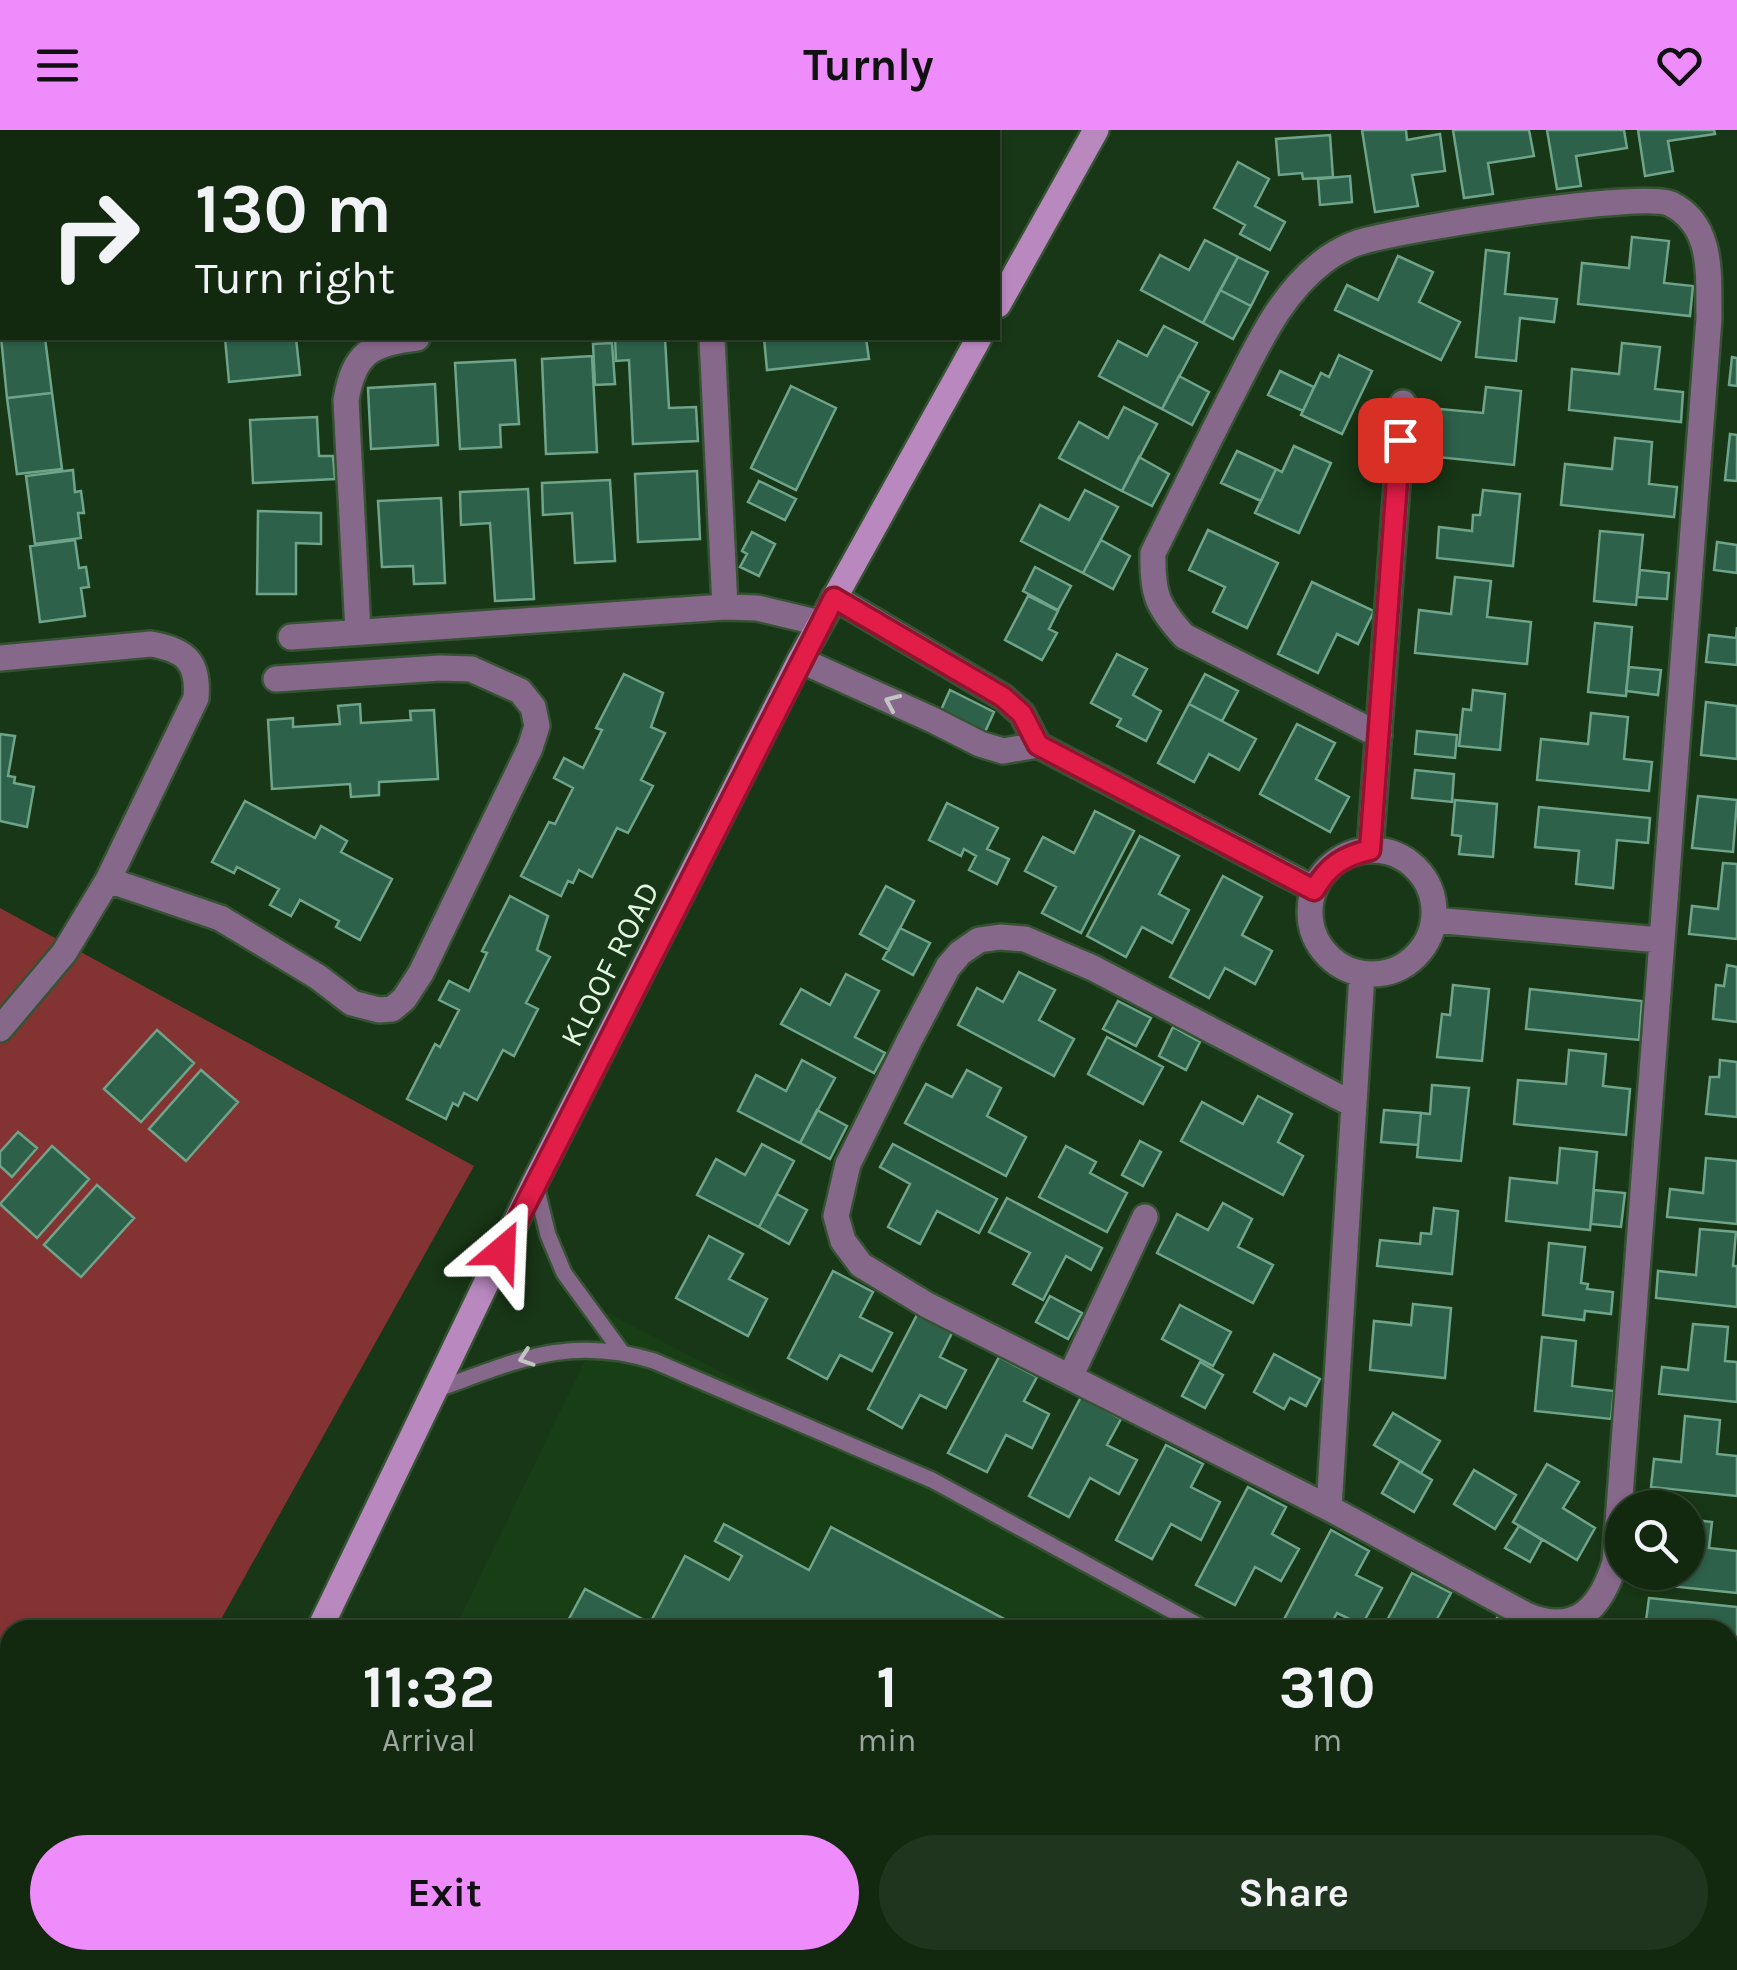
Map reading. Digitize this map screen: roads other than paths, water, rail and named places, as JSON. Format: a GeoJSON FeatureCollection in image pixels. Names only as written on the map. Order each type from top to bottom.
{"type":"FeatureCollection","features":[{"type":"Feature","properties":{"kind":"street"},"geometry":{"type":"LineString","coordinates":[[1000,301],[1096,130]]}},
{"type":"Feature","properties":{"kind":"street"},"geometry":{"type":"LineString","coordinates":[[1379,735],[1184,636],[1162,611],[1152,586],[1153,553],[1270,322],[1298,285],[1324,260],[1360,242],[1614,202],[1652,200],[1670,204],[1698,228],[1707,248],[1709,318],[1615,1562],[1608,1585],[1584,1614],[1571,1620]]}},
{"type":"Feature","properties":{"kind":"street"},"geometry":{"type":"LineString","coordinates":[[358,632],[346,400],[349,380],[357,363],[371,348],[408,340]]}},
{"type":"Feature","properties":{"kind":"street"},"geometry":{"type":"LineString","coordinates":[[712,340],[724,608]]}},
{"type":"Feature","properties":{"kind":"street","name":"KLOOF ROAD"},"geometry":{"type":"LineString","coordinates":[[324,1620],[535,1182],[800,660],[979,340]]}},
{"type":"Feature","properties":{"kind":"street"},"geometry":{"type":"LineString","coordinates":[[1370,850],[1403,402]]}},
{"type":"Feature","properties":{"kind":"street"},"geometry":{"type":"LineString","coordinates":[[834,598],[1003,697],[1022,714],[1038,745],[1314,890]]}},
{"type":"Feature","properties":{"kind":"street"},"geometry":{"type":"LineString","coordinates":[[291,637],[724,608],[757,608],[820,623]]}},
{"type":"Feature","properties":{"kind":"street"},"geometry":{"type":"LineString","coordinates":[[0,658],[151,644],[171,647],[188,660],[198,675],[196,698],[108,880],[64,953],[0,1029]]}},
{"type":"Feature","properties":{"kind":"street"},"geometry":{"type":"LineString","coordinates":[[800,660],[980,744],[1003,750],[1038,745]]}},
{"type":"Feature","properties":{"kind":"street"},"geometry":{"type":"LineString","coordinates":[[108,880],[220,918],[352,1002],[378,1010],[392,1009],[404,999],[421,973],[530,748],[538,726],[533,706],[520,690],[471,670],[440,668],[276,679]]}},
{"type":"Feature","properties":{"kind":"street"},"geometry":{"type":"LineString","coordinates":[[1370,850],[1386,852],[1415,867],[1432,896],[1434,920],[1426,944],[1409,963],[1387,973],[1362,974],[1344,968],[1318,943],[1310,908],[1314,890],[1336,862],[1370,850]]}},
{"type":"Feature","properties":{"kind":"street"},"geometry":{"type":"LineString","coordinates":[[1434,920],[1660,940]]}},
{"type":"Feature","properties":{"kind":"street"},"geometry":{"type":"LineString","coordinates":[[1352,1104],[1093,968],[1025,939],[1000,936],[979,940],[960,952],[948,967],[848,1164],[836,1216],[843,1241],[861,1264],[889,1283],[1539,1620]]}},
{"type":"Feature","properties":{"kind":"street"},"geometry":{"type":"LineString","coordinates":[[1328,1508],[1362,974]]}},
{"type":"Feature","properties":{"kind":"street"},"geometry":{"type":"LineString","coordinates":[[1070,1375],[1145,1217]]}},
{"type":"Feature","properties":{"kind":"lane"},"geometry":{"type":"LineString","coordinates":[[535,1182],[548,1235],[564,1273],[621,1351]]}},
{"type":"Feature","properties":{"kind":"lane"},"geometry":{"type":"LineString","coordinates":[[436,1390],[542,1352],[590,1348],[621,1351],[654,1361],[932,1480],[1190,1620]]}}]}
